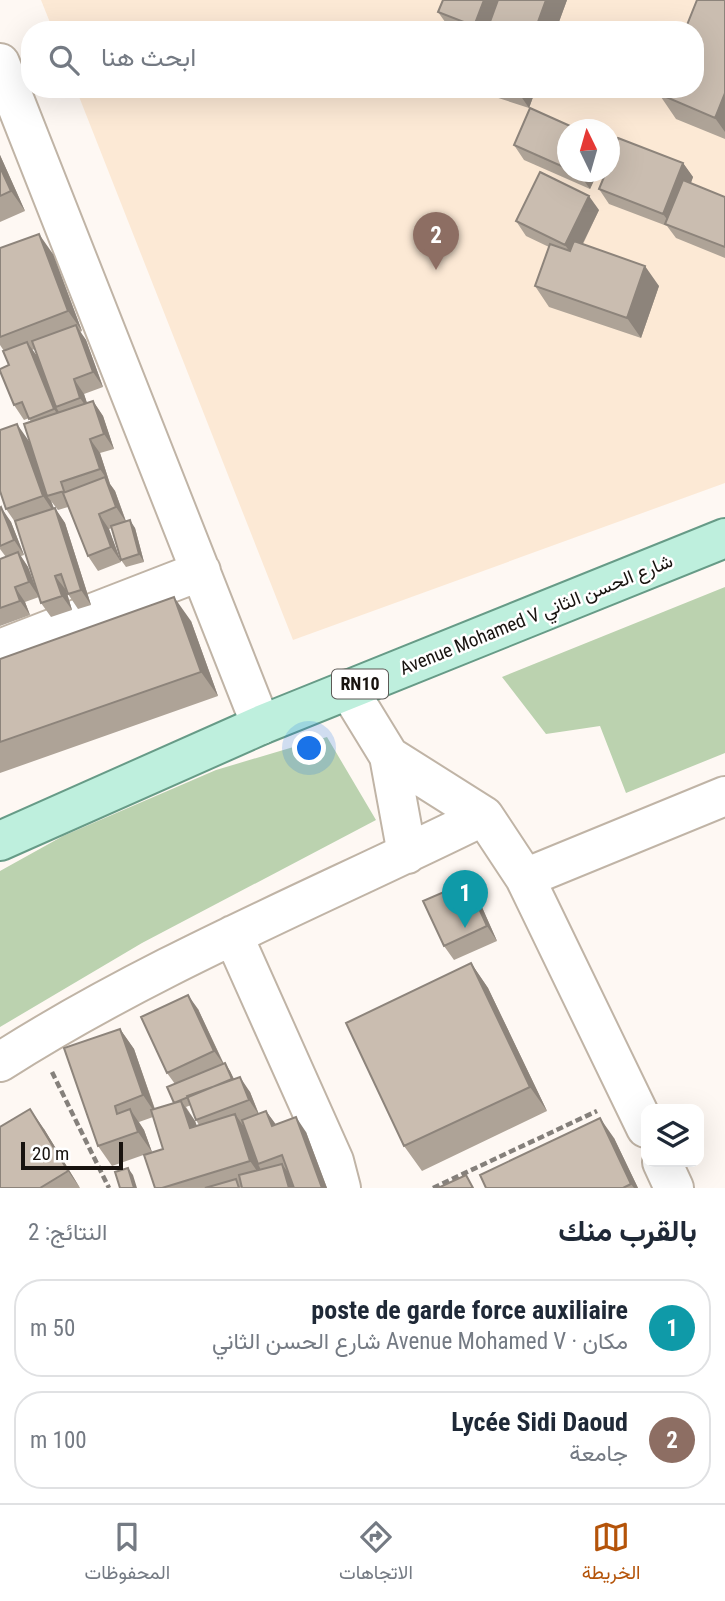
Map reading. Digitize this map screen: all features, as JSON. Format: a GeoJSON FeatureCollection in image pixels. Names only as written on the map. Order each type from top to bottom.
{"type":"FeatureCollection","features":[{"type":"Feature","properties":{"kind":"main road","name":"Avenue Mohamed V شارع الحسن الثاني"},"geometry":{"type":"LineString","coordinates":[[0,841],[261,725],[725,538]]}},
{"type":"Feature","properties":{"kind":"street"},"geometry":{"type":"LineString","coordinates":[[0,63],[261,725]]}},
{"type":"Feature","properties":{"kind":"street"},"geometry":{"type":"LineString","coordinates":[[0,649],[201,571]]}},
{"type":"Feature","properties":{"kind":"street"},"geometry":{"type":"LineString","coordinates":[[348,689],[389,756],[407,854]]}},
{"type":"Feature","properties":{"kind":"street"},"geometry":{"type":"LineString","coordinates":[[389,756],[484,816],[525,878],[638,1111]]}},
{"type":"Feature","properties":{"kind":"street"},"geometry":{"type":"LineString","coordinates":[[525,878],[725,796]]}},
{"type":"Feature","properties":{"kind":"street"},"geometry":{"type":"LineString","coordinates":[[0,1062],[36,1039],[233,935],[484,816]]}},
{"type":"Feature","properties":{"kind":"street"},"geometry":{"type":"LineString","coordinates":[[233,935],[334,1161],[341,1188]]}},
{"type":"Feature","properties":{"kind":"street"},"geometry":{"type":"LineString","coordinates":[[664,1167],[674,1188]]}},
{"type":"Feature","properties":{"kind":"path"},"geometry":{"type":"LineString","coordinates":[[36,1039],[109,1188]]}},
{"type":"Feature","properties":{"kind":"path"},"geometry":{"type":"LineString","coordinates":[[433,1188],[638,1111]]}},
{"type":"Feature","properties":{"kind":"shaded area"},"geometry":{"type":"Polygon","coordinates":[[[41,0],[725,0],[725,483],[293,640],[80,98],[704,98],[704,21],[49,21],[41,0]]]}},
{"type":"Feature","properties":{"kind":"green space"},"geometry":{"type":"Polygon","coordinates":[[[725,587],[725,753],[626,793],[600,726],[546,734],[502,677],[725,587]]]}},
{"type":"Feature","properties":{"kind":"green space"},"geometry":{"type":"Polygon","coordinates":[[[327,737],[376,820],[142,943],[0,1027],[0,871],[63,836],[216,770],[327,737]]]}},
{"type":"Feature","properties":{"kind":"building"},"geometry":{"type":"Polygon","coordinates":[[[443,0],[484,0],[476,21],[461,21],[438,12],[443,0]]]}},
{"type":"Feature","properties":{"kind":"building"},"geometry":{"type":"Polygon","coordinates":[[[498,0],[546,0],[538,21],[490,21],[498,0]]]}},
{"type":"Feature","properties":{"kind":"building"},"geometry":{"type":"Polygon","coordinates":[[[697,0],[725,0],[725,93],[715,118],[668,98],[704,98],[704,21],[689,21],[697,0]]]}},
{"type":"Feature","properties":{"kind":"building"},"geometry":{"type":"Polygon","coordinates":[[[530,108],[557,120],[557,164],[514,145],[530,108]]]}},
{"type":"Feature","properties":{"kind":"building"},"geometry":{"type":"Polygon","coordinates":[[[620,139],[683,163],[663,214],[599,189],[602,182],[620,182],[620,139]]]}},
{"type":"Feature","properties":{"kind":"building"},"geometry":{"type":"Polygon","coordinates":[[[0,167],[11,191],[0,196],[0,167]]]}},
{"type":"Feature","properties":{"kind":"building"},"geometry":{"type":"Polygon","coordinates":[[[540,172],[589,196],[565,245],[516,221],[540,172]]]}},
{"type":"Feature","properties":{"kind":"building"},"geometry":{"type":"Polygon","coordinates":[[[683,180],[725,197],[725,247],[665,224],[683,180]]]}},
{"type":"Feature","properties":{"kind":"building"},"geometry":{"type":"Polygon","coordinates":[[[39,234],[68,311],[0,337],[0,248],[39,234]]]}},
{"type":"Feature","properties":{"kind":"building"},"geometry":{"type":"Polygon","coordinates":[[[574,241],[645,266],[627,318],[535,286],[550,244],[570,251],[574,241]]]}},
{"type":"Feature","properties":{"kind":"building"},"geometry":{"type":"Polygon","coordinates":[[[76,325],[93,372],[74,379],[80,398],[56,407],[32,341],[76,325]]]}},
{"type":"Feature","properties":{"kind":"building"},"geometry":{"type":"Polygon","coordinates":[[[27,342],[54,409],[29,419],[22,402],[14,405],[0,371],[9,365],[3,351],[27,342]]]}},
{"type":"Feature","properties":{"kind":"building"},"geometry":{"type":"Polygon","coordinates":[[[93,401],[104,434],[90,439],[100,469],[61,482],[64,491],[47,496],[24,424],[93,401]]]}},
{"type":"Feature","properties":{"kind":"building"},"geometry":{"type":"Polygon","coordinates":[[[17,424],[43,496],[6,509],[0,491],[0,430],[17,424]]]}},
{"type":"Feature","properties":{"kind":"building"},"geometry":{"type":"Polygon","coordinates":[[[105,477],[116,507],[99,514],[111,547],[88,556],[63,493],[105,477]]]}},
{"type":"Feature","properties":{"kind":"building"},"geometry":{"type":"Polygon","coordinates":[[[0,508],[14,540],[0,546],[0,508]]]}},
{"type":"Feature","properties":{"kind":"building"},"geometry":{"type":"Polygon","coordinates":[[[55,508],[81,590],[68,594],[61,574],[55,576],[62,596],[41,603],[15,521],[55,508]]]}},
{"type":"Feature","properties":{"kind":"building"},"geometry":{"type":"Polygon","coordinates":[[[130,520],[139,554],[121,560],[111,526],[130,520]]]}},
{"type":"Feature","properties":{"kind":"building"},"geometry":{"type":"Polygon","coordinates":[[[18,552],[29,582],[15,587],[20,601],[0,608],[0,559],[18,552]]]}},
{"type":"Feature","properties":{"kind":"building"},"geometry":{"type":"Polygon","coordinates":[[[174,597],[201,672],[0,742],[0,659],[174,597]]]}},
{"type":"Feature","properties":{"kind":"building"},"geometry":{"type":"Polygon","coordinates":[[[467,882],[487,926],[444,946],[423,901],[467,882]]]}},
{"type":"Feature","properties":{"kind":"building"},"geometry":{"type":"Polygon","coordinates":[[[471,963],[530,1087],[404,1146],[346,1023],[471,963]]]}},
{"type":"Feature","properties":{"kind":"building"},"geometry":{"type":"Polygon","coordinates":[[[188,995],[214,1051],[167,1073],[141,1017],[188,995]]]}},
{"type":"Feature","properties":{"kind":"building"},"geometry":{"type":"Polygon","coordinates":[[[120,1029],[143,1095],[115,1106],[117,1114],[130,1109],[138,1132],[98,1146],[64,1048],[120,1029]]]}},
{"type":"Feature","properties":{"kind":"building"},"geometry":{"type":"Polygon","coordinates":[[[225,1063],[232,1079],[174,1103],[167,1087],[225,1063]]]}},
{"type":"Feature","properties":{"kind":"building"},"geometry":{"type":"Polygon","coordinates":[[[240,1077],[249,1100],[196,1120],[187,1096],[240,1077]]]}},
{"type":"Feature","properties":{"kind":"building"},"geometry":{"type":"Polygon","coordinates":[[[181,1101],[190,1128],[235,1114],[250,1161],[155,1188],[144,1155],[163,1149],[151,1110],[181,1101]]]}},
{"type":"Feature","properties":{"kind":"building"},"geometry":{"type":"Polygon","coordinates":[[[30,1109],[68,1171],[40,1188],[0,1188],[0,1127],[30,1109]]]}},
{"type":"Feature","properties":{"kind":"building"},"geometry":{"type":"Polygon","coordinates":[[[266,1111],[272,1126],[296,1117],[322,1188],[294,1188],[282,1155],[258,1164],[242,1120],[266,1111]]]}},
{"type":"Feature","properties":{"kind":"building"},"geometry":{"type":"Polygon","coordinates":[[[600,1118],[631,1184],[623,1188],[486,1188],[480,1175],[600,1118]]]}},
{"type":"Feature","properties":{"kind":"building"},"geometry":{"type":"Polygon","coordinates":[[[282,1164],[289,1188],[242,1188],[239,1175],[282,1164]]]}},
{"type":"Feature","properties":{"kind":"building"},"geometry":{"type":"Polygon","coordinates":[[[128,1168],[134,1188],[120,1188],[115,1172],[128,1168]]]}},
{"type":"Feature","properties":{"kind":"building"},"geometry":{"type":"Polygon","coordinates":[[[466,1175],[473,1188],[438,1188],[466,1175]]]}},
{"type":"Feature","properties":{"kind":"building"},"geometry":{"type":"Polygon","coordinates":[[[236,1179],[239,1188],[205,1188],[236,1179]]]}},
{"type":"Feature","properties":{"kind":"place","name":"Lycée Sidi Daoud"},"geometry":{"type":"Point","coordinates":[436,270]}},
{"type":"Feature","properties":{"kind":"place","name":"poste de garde force auxiliaire"},"geometry":{"type":"Point","coordinates":[465,928]}}]}
